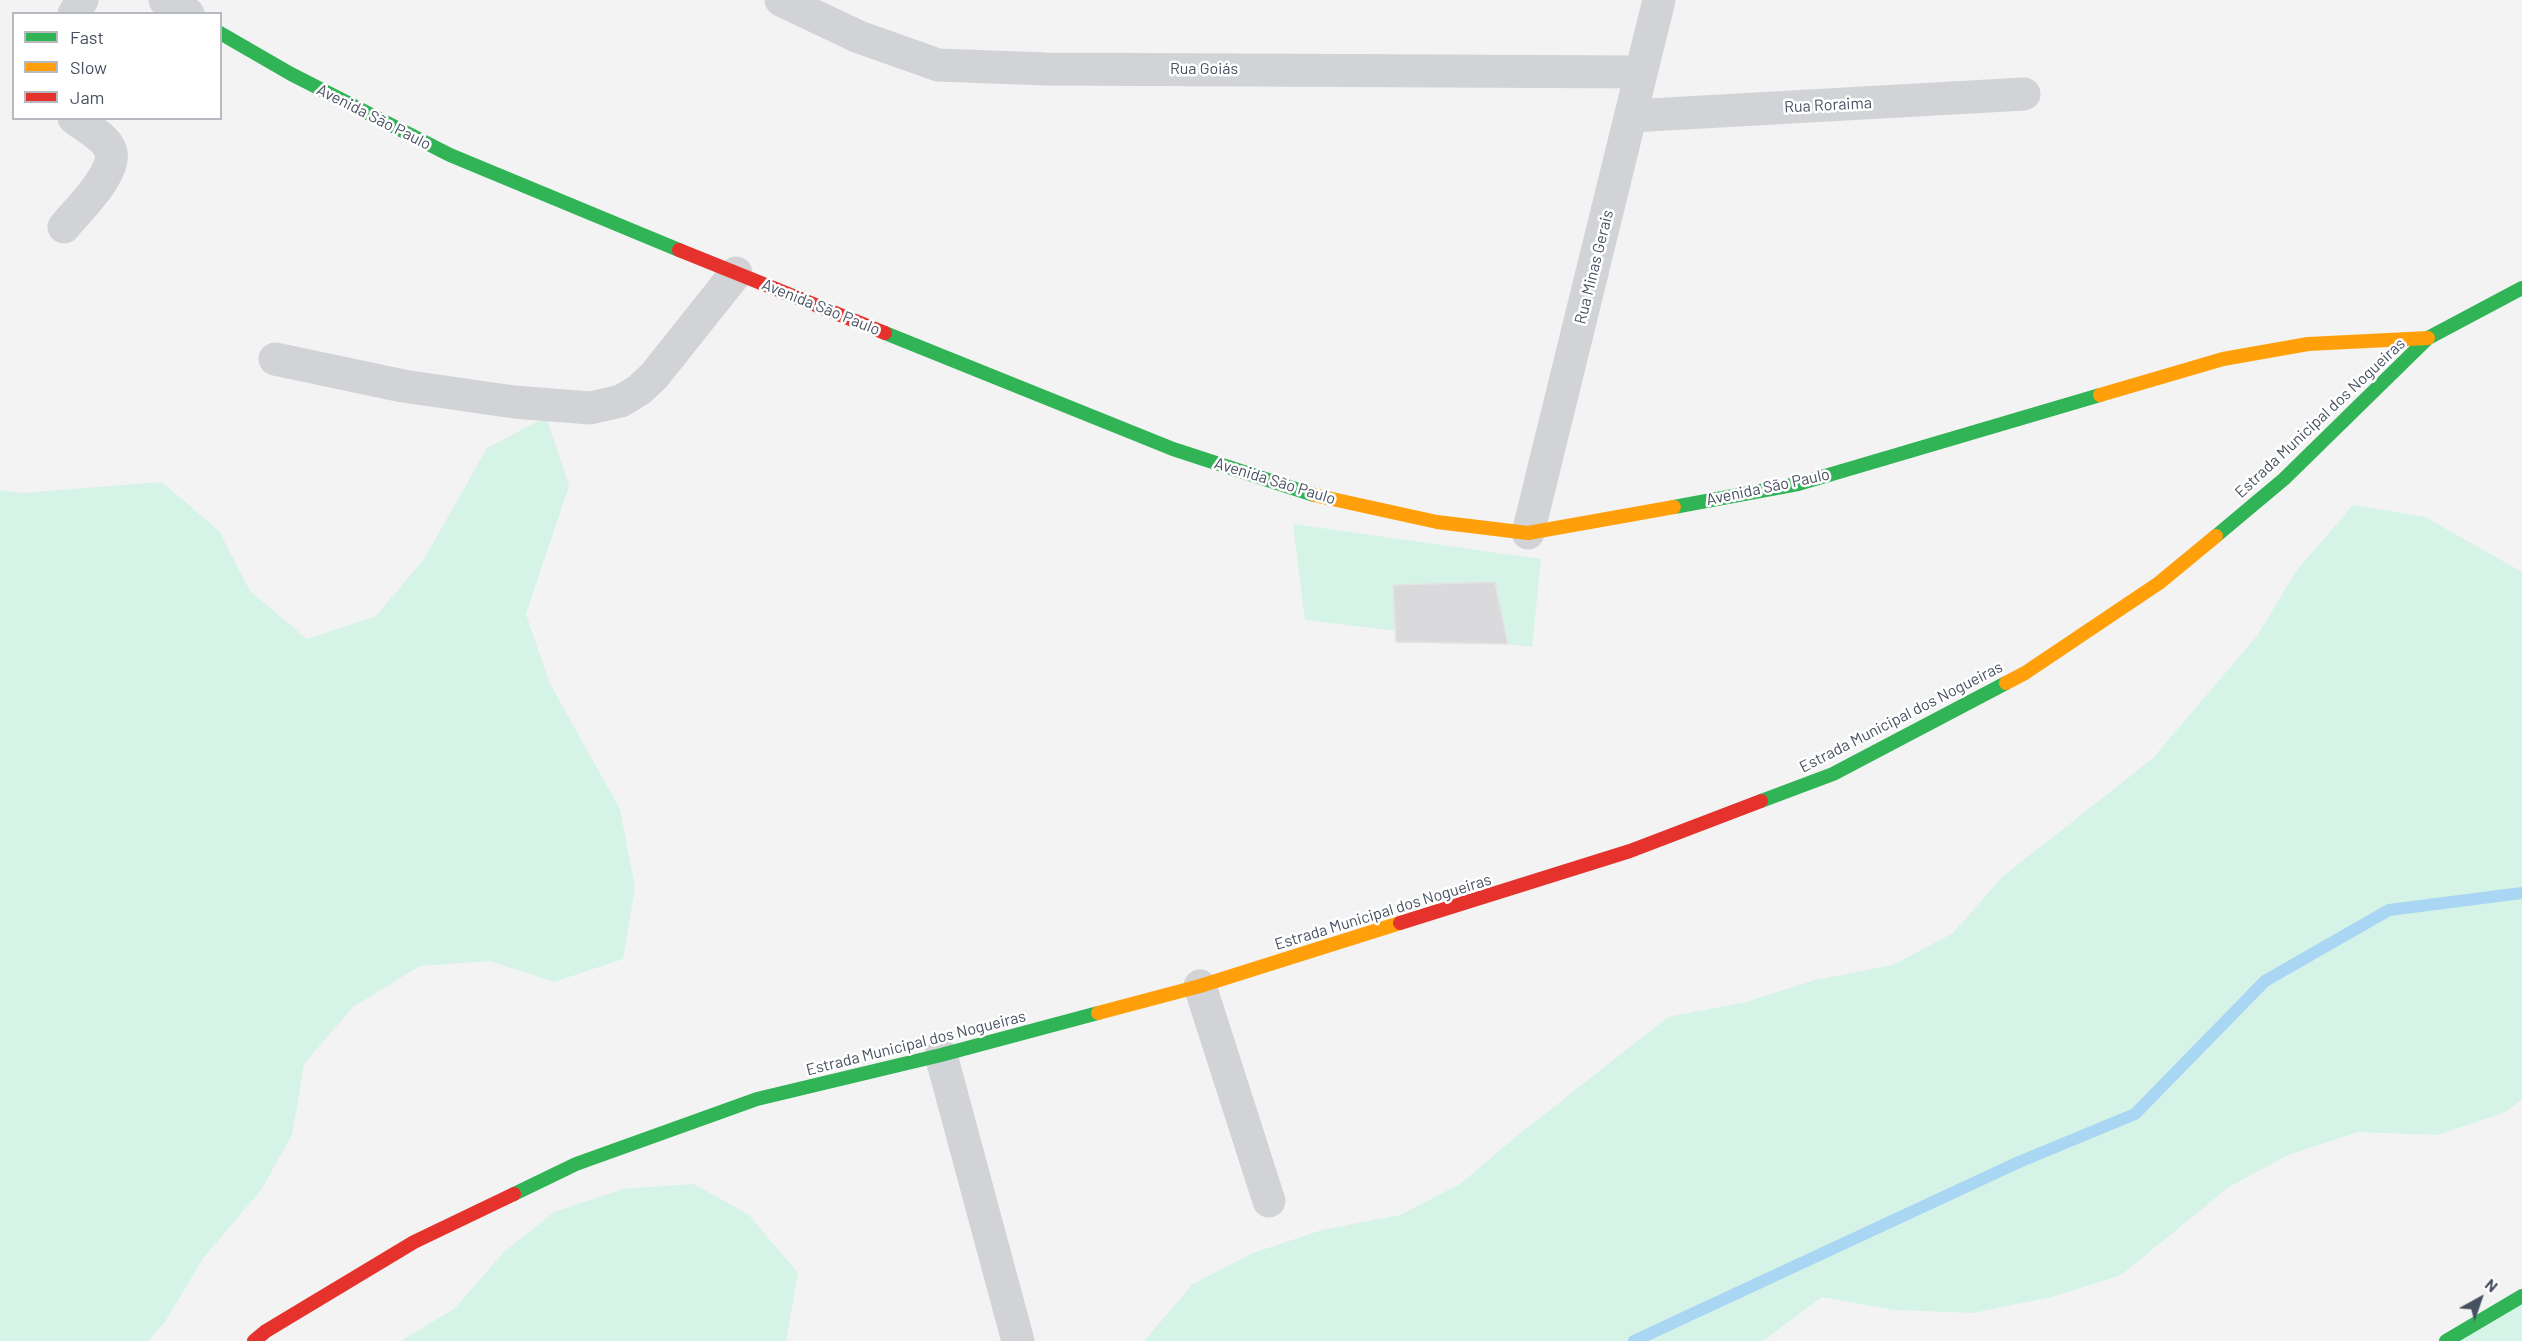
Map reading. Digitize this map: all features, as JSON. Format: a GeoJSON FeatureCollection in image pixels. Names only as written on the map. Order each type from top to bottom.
{"type":"FeatureCollection","features":[{"type":"Feature","properties":{"kind":"street"},"geometry":{"type":"LineString","coordinates":[[165,0],[185,12]]}},
{"type":"Feature","properties":{"kind":"street","name":"Rua Goiás"},"geometry":{"type":"LineString","coordinates":[[781,0],[859,37],[938,65],[1058,69],[1641,72]]}},
{"type":"Feature","properties":{"kind":"street","name":"Rua Minas Gerais"},"geometry":{"type":"LineString","coordinates":[[1528,533],[1659,0]]}},
{"type":"Feature","properties":{"kind":"street","name":"Avenida São Paulo"},"geometry":{"type":"LineString","coordinates":[[222,34],[291,74],[450,155],[1173,449],[1296,490],[1437,522],[1528,533],[1798,484],[2223,359],[2308,344],[2428,338]]}},
{"type":"Feature","properties":{"kind":"street","name":"Rua Roraima"},"geometry":{"type":"LineString","coordinates":[[1631,116],[2024,94]]}},
{"type":"Feature","properties":{"kind":"street"},"geometry":{"type":"LineString","coordinates":[[64,227],[107,174],[112,161],[111,150],[104,141],[77,120]]}},
{"type":"Feature","properties":{"kind":"street"},"geometry":{"type":"LineString","coordinates":[[275,359],[403,386],[514,402],[590,408],[621,401],[639,390],[654,376],[736,273]]}},
{"type":"Feature","properties":{"kind":"street"},"geometry":{"type":"LineString","coordinates":[[2428,338],[2522,288]]}},
{"type":"Feature","properties":{"kind":"street","name":"Estrada Municipal dos Nogueiras"},"geometry":{"type":"LineString","coordinates":[[255,1341],[266,1331],[414,1242],[576,1164],[757,1099],[941,1055],[1200,986],[1630,851],[1833,774],[2025,673],[2168,576],[2284,479],[2428,338]]}},
{"type":"Feature","properties":{"kind":"street"},"geometry":{"type":"LineString","coordinates":[[1200,986],[1269,1201]]}},
{"type":"Feature","properties":{"kind":"street"},"geometry":{"type":"LineString","coordinates":[[941,1055],[1018,1341]]}},
{"type":"Feature","properties":{"kind":"street"},"geometry":{"type":"LineString","coordinates":[[2445,1341],[2522,1296]]}},
{"type":"Feature","properties":{"kind":"green space"},"geometry":{"type":"Polygon","coordinates":[[[546,417],[569,486],[526,614],[549,682],[620,809],[635,888],[623,959],[554,982],[490,961],[420,966],[353,1007],[304,1064],[292,1135],[261,1190],[204,1257],[165,1322],[148,1341],[0,1341],[0,490],[21,493],[162,482],[219,531],[250,591],[307,639],[376,616],[424,559],[487,448],[546,417]]]}},
{"type":"Feature","properties":{"kind":"green space"},"geometry":{"type":"Polygon","coordinates":[[[2353,505],[2425,517],[2522,572],[2522,1099],[2506,1112],[2437,1135],[2358,1132],[2288,1155],[2229,1187],[2121,1275],[2052,1297],[1973,1313],[1894,1310],[1822,1297],[1763,1341],[1144,1341],[1193,1284],[1253,1253],[1322,1230],[1400,1215],[1460,1184],[1518,1135],[1668,1017],[1746,1002],[1815,980],[1893,965],[1953,933],[2002,877],[2152,759],[2257,636],[2296,571],[2353,505]]]}},
{"type":"Feature","properties":{"kind":"green space"},"geometry":{"type":"Polygon","coordinates":[[[1293,524],[1541,559],[1532,647],[1305,620],[1293,524]]]}},
{"type":"Feature","properties":{"kind":"green space"},"geometry":{"type":"Polygon","coordinates":[[[694,1184],[749,1215],[798,1273],[786,1341],[401,1341],[455,1308],[504,1252],[554,1212],[623,1189],[694,1184]]]}},
{"type":"Feature","properties":{"kind":"green space"},"geometry":{"type":"Polygon","coordinates":[[[2522,1303],[2522,1341],[2455,1341],[2522,1303]]]}},
{"type":"Feature","properties":{"kind":"building"},"geometry":{"type":"Polygon","coordinates":[[[1495,582],[1508,644],[1396,642],[1393,585],[1495,582]]]}},
{"type":"Feature","properties":{"kind":"waterway"},"geometry":{"type":"LineString","coordinates":[[1634,1341],[2019,1162],[2135,1114],[2265,981],[2389,910],[2522,893]]}},
{"type":"Feature","properties":{"kind":"traffic: fast"},"geometry":{"type":"LineString","coordinates":[[222,34],[291,74],[450,155],[679,250]]}},
{"type":"Feature","properties":{"kind":"traffic: fast"},"geometry":{"type":"LineString","coordinates":[[2216,536],[2284,479],[2428,338],[2522,288]]}},
{"type":"Feature","properties":{"kind":"traffic: fast"},"geometry":{"type":"LineString","coordinates":[[885,333],[1173,449],[1314,495]]}},
{"type":"Feature","properties":{"kind":"traffic: fast"},"geometry":{"type":"LineString","coordinates":[[1674,507],[1798,484],[2100,395]]}},
{"type":"Feature","properties":{"kind":"traffic: fast"},"geometry":{"type":"LineString","coordinates":[[1761,801],[1833,774],[2006,683]]}},
{"type":"Feature","properties":{"kind":"traffic: fast"},"geometry":{"type":"LineString","coordinates":[[514,1194],[576,1164],[757,1099],[941,1055],[1098,1013]]}},
{"type":"Feature","properties":{"kind":"traffic: fast"},"geometry":{"type":"LineString","coordinates":[[2446,1341],[2522,1296]]}},
{"type":"Feature","properties":{"kind":"traffic: slow"},"geometry":{"type":"LineString","coordinates":[[2100,395],[2223,359],[2308,344],[2428,338]]}},
{"type":"Feature","properties":{"kind":"traffic: slow"},"geometry":{"type":"LineString","coordinates":[[1314,495],[1437,522],[1528,533],[1674,507]]}},
{"type":"Feature","properties":{"kind":"traffic: slow"},"geometry":{"type":"LineString","coordinates":[[2006,683],[2025,673],[2159,583],[2216,536]]}},
{"type":"Feature","properties":{"kind":"traffic: slow"},"geometry":{"type":"LineString","coordinates":[[1098,1013],[1200,986],[1400,923]]}},
{"type":"Feature","properties":{"kind":"traffic: jam"},"geometry":{"type":"LineString","coordinates":[[679,250],[885,333]]}},
{"type":"Feature","properties":{"kind":"traffic: jam"},"geometry":{"type":"LineString","coordinates":[[1400,923],[1630,851],[1761,801]]}},
{"type":"Feature","properties":{"kind":"traffic: jam"},"geometry":{"type":"LineString","coordinates":[[254,1341],[266,1331],[414,1242],[514,1194]]}}]}
